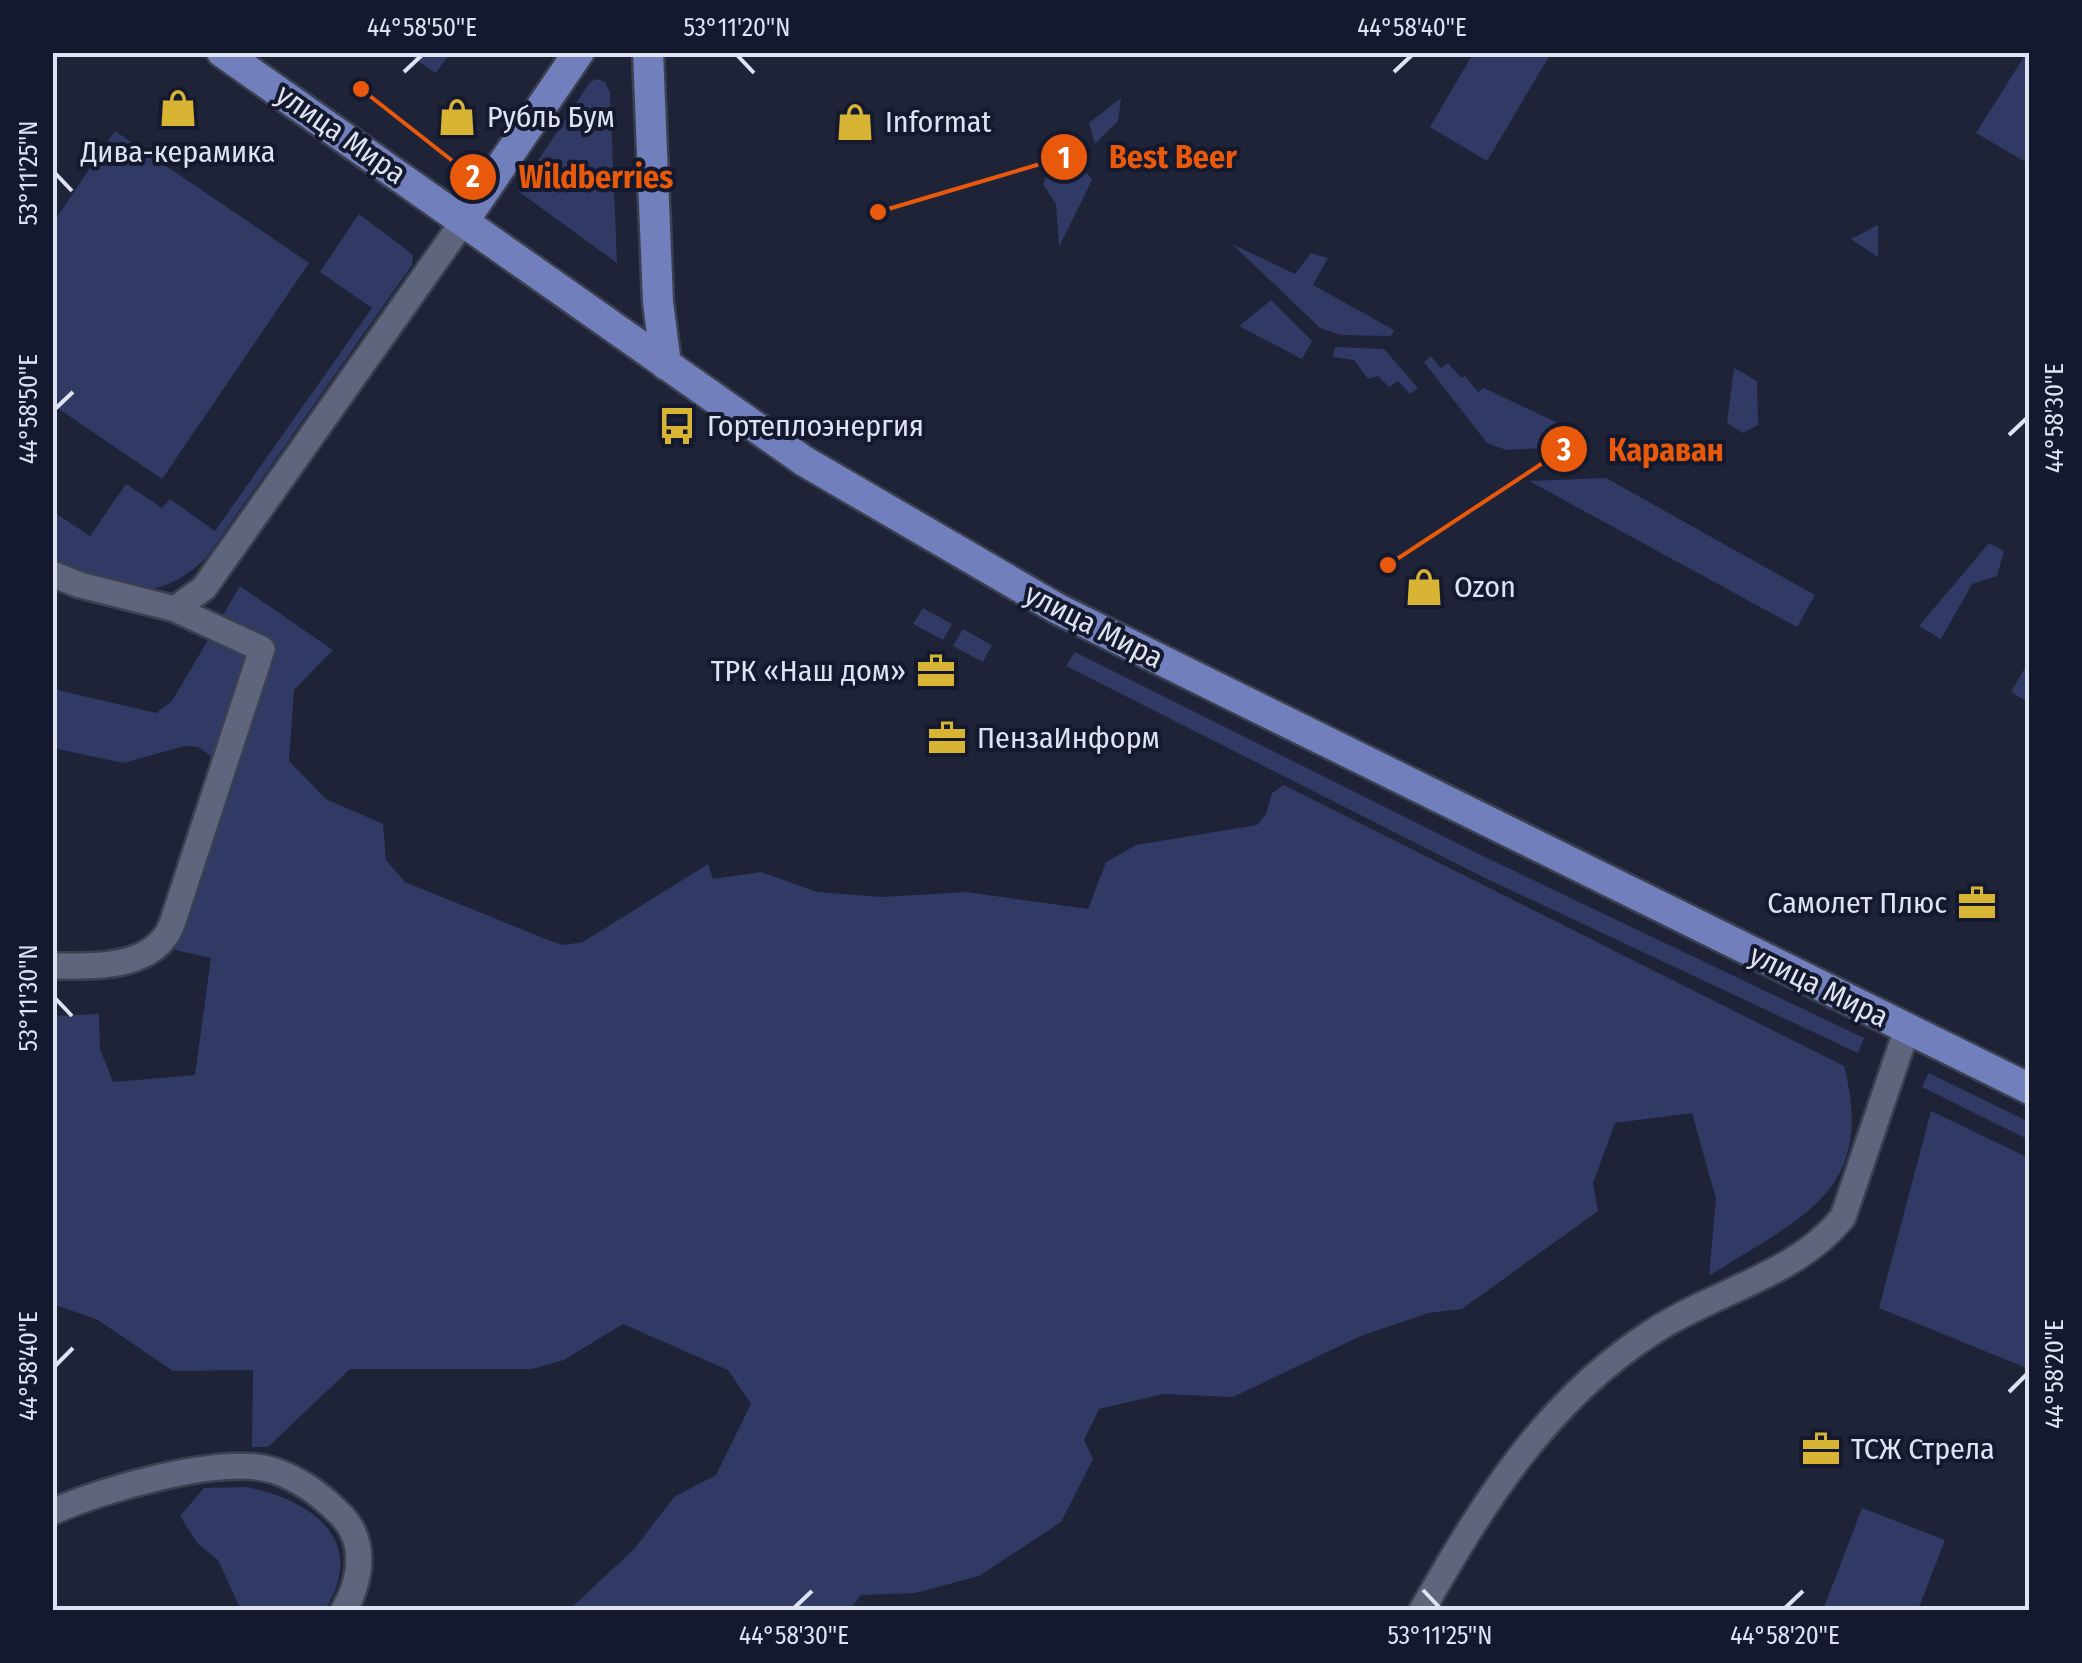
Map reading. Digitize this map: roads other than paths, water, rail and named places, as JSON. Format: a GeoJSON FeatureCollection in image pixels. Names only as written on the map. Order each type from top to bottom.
{"type":"FeatureCollection","features":[{"type":"Feature","properties":{"kind":"main road","name":"улица Мира"},"geometry":{"type":"LineString","coordinates":[[222,52],[813,466],[1058,609],[2030,1090]]}},
{"type":"Feature","properties":{"kind":"main road"},"geometry":{"type":"LineString","coordinates":[[465,219],[579,52]]}},
{"type":"Feature","properties":{"kind":"main road"},"geometry":{"type":"LineString","coordinates":[[644,52],[649,86],[658,302],[666,365]]}},
{"type":"Feature","properties":{"kind":"street"},"geometry":{"type":"LineString","coordinates":[[175,609],[215,576],[465,219]]}},
{"type":"Feature","properties":{"kind":"street"},"geometry":{"type":"LineString","coordinates":[[52,574],[80,586],[175,609],[262,649],[172,924],[161,944],[144,955],[118,962],[52,966]]}},
{"type":"Feature","properties":{"kind":"street"},"geometry":{"type":"LineString","coordinates":[[1422,1610],[1496,1489],[1537,1431],[1561,1407],[1654,1331],[1823,1242],[1843,1217],[1907,1030]]}},
{"type":"Feature","properties":{"kind":"street"},"geometry":{"type":"LineString","coordinates":[[52,1512],[107,1489],[150,1479],[272,1469],[320,1495],[348,1522],[357,1538],[358,1570],[344,1610]]}},
{"type":"Feature","properties":{"kind":"place","name":"Wildberries"},"geometry":{"type":"Point","coordinates":[361,89]}},
{"type":"Feature","properties":{"kind":"place","name":"Дива-керамика"},"geometry":{"type":"Point","coordinates":[178,108]}},
{"type":"Feature","properties":{"kind":"place","name":"Рубль Бум"},"geometry":{"type":"Point","coordinates":[457,117]}},
{"type":"Feature","properties":{"kind":"place","name":"Informat"},"geometry":{"type":"Point","coordinates":[855,122]}},
{"type":"Feature","properties":{"kind":"place","name":"Best Beer"},"geometry":{"type":"Point","coordinates":[878,212]}},
{"type":"Feature","properties":{"kind":"place","name":"Гортеплоэнергия"},"geometry":{"type":"Point","coordinates":[677,426]}},
{"type":"Feature","properties":{"kind":"place","name":"Караван"},"geometry":{"type":"Point","coordinates":[1388,565]}},
{"type":"Feature","properties":{"kind":"place","name":"Ozon"},"geometry":{"type":"Point","coordinates":[1424,587]}},
{"type":"Feature","properties":{"kind":"place","name":"ТРК «Наш дом»"},"geometry":{"type":"Point","coordinates":[936,671]}},
{"type":"Feature","properties":{"kind":"place","name":"ПензаИнформ"},"geometry":{"type":"Point","coordinates":[947,738]}},
{"type":"Feature","properties":{"kind":"place","name":"Самолет Плюс"},"geometry":{"type":"Point","coordinates":[1977,903]}},
{"type":"Feature","properties":{"kind":"place","name":"ТСЖ Стрела"},"geometry":{"type":"Point","coordinates":[1821,1449]}}]}
